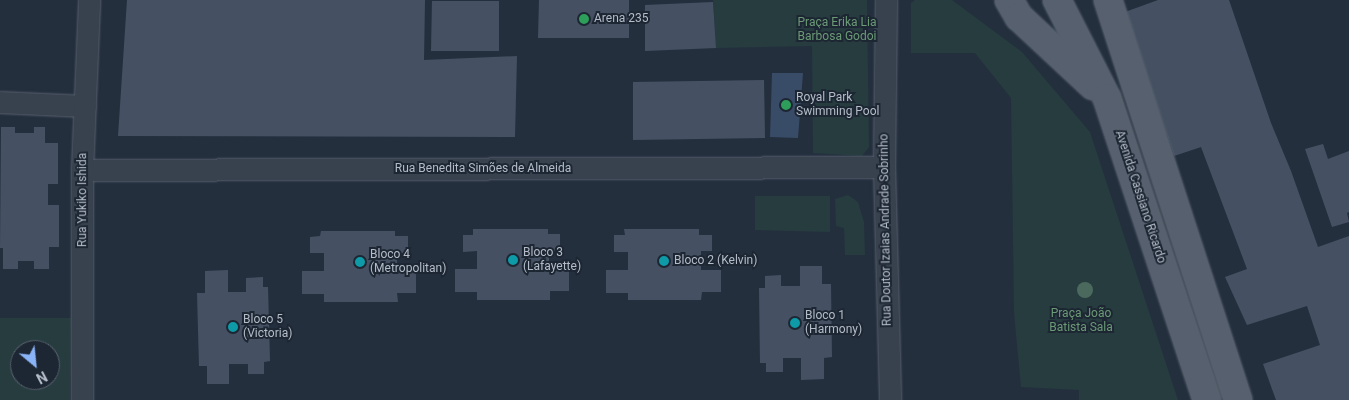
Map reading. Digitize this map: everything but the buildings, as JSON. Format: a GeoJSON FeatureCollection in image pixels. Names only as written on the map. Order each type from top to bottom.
{"type":"FeatureCollection","features":[{"type":"Feature","properties":{"kind":"main road"},"geometry":{"type":"LineString","coordinates":[[1009,0],[1019,17],[1107,98]]}},
{"type":"Feature","properties":{"kind":"main road","name":"Avenida Cassiano Ricardo"},"geometry":{"type":"LineString","coordinates":[[1057,0],[1107,98],[1207,400]]}},
{"type":"Feature","properties":{"kind":"main road"},"geometry":{"type":"LineString","coordinates":[[1108,0],[1238,400]]}},
{"type":"Feature","properties":{"kind":"street","name":"Rua Yukiko Ishida"},"geometry":{"type":"LineString","coordinates":[[82,400],[82,170],[89,0]]}},
{"type":"Feature","properties":{"kind":"street","name":"Rua Doutor Izaias Andrade Sobrinho"},"geometry":{"type":"LineString","coordinates":[[886,0],[884,167],[890,400]]}},
{"type":"Feature","properties":{"kind":"street"},"geometry":{"type":"LineString","coordinates":[[0,102],[85,106]]}},
{"type":"Feature","properties":{"kind":"street","name":"Rua Benedita Simões de Almeida"},"geometry":{"type":"LineString","coordinates":[[82,170],[884,167]]}},
{"type":"Feature","properties":{"kind":"green space","name":"Praça Erika Lia Barbosa Godoi"},"geometry":{"type":"Polygon","coordinates":[[[713,0],[867,0],[869,147],[862,156],[813,153],[812,46],[716,48],[713,0]]]}},
{"type":"Feature","properties":{"kind":"green space","name":"Praça João Batista Sala"},"geometry":{"type":"Polygon","coordinates":[[[915,0],[952,0],[1022,52],[1090,132],[1178,400],[1079,400],[1079,390],[1021,387],[1014,313],[1011,98],[975,53],[911,53],[911,3],[915,0]]]}},
{"type":"Feature","properties":{"kind":"green space"},"geometry":{"type":"Polygon","coordinates":[[[848,195],[858,202],[864,222],[865,255],[845,255],[844,228],[836,226],[835,199],[848,195]]]}},
{"type":"Feature","properties":{"kind":"green space"},"geometry":{"type":"Polygon","coordinates":[[[755,196],[830,196],[830,232],[755,230],[755,196]]]}},
{"type":"Feature","properties":{"kind":"green space"},"geometry":{"type":"Polygon","coordinates":[[[0,318],[71,318],[70,400],[0,400],[0,318]]]}},
{"type":"Feature","properties":{"kind":"water","name":"Royal Park Swimming Pool"},"geometry":{"type":"Polygon","coordinates":[[[772,73],[803,73],[798,138],[770,137],[772,73]]]}},
{"type":"Feature","properties":{"kind":"place","name":"Arena 235"},"geometry":{"type":"Point","coordinates":[584,19]}},
{"type":"Feature","properties":{"kind":"place","name":"Royal Park Swimming Pool"},"geometry":{"type":"Point","coordinates":[786,105]}},
{"type":"Feature","properties":{"kind":"place","name":"Bloco 3 (Lafayette)"},"geometry":{"type":"Point","coordinates":[513,260]}},
{"type":"Feature","properties":{"kind":"place","name":"Bloco 2 (Kelvin)"},"geometry":{"type":"Point","coordinates":[664,261]}},
{"type":"Feature","properties":{"kind":"place","name":"Bloco 4 (Metropolitan)"},"geometry":{"type":"Point","coordinates":[360,262]}},
{"type":"Feature","properties":{"kind":"place","name":"Bloco 1 (Harmony)"},"geometry":{"type":"Point","coordinates":[795,323]}},
{"type":"Feature","properties":{"kind":"place","name":"Bloco 5 (Victoria)"},"geometry":{"type":"Point","coordinates":[233,327]}}]}
